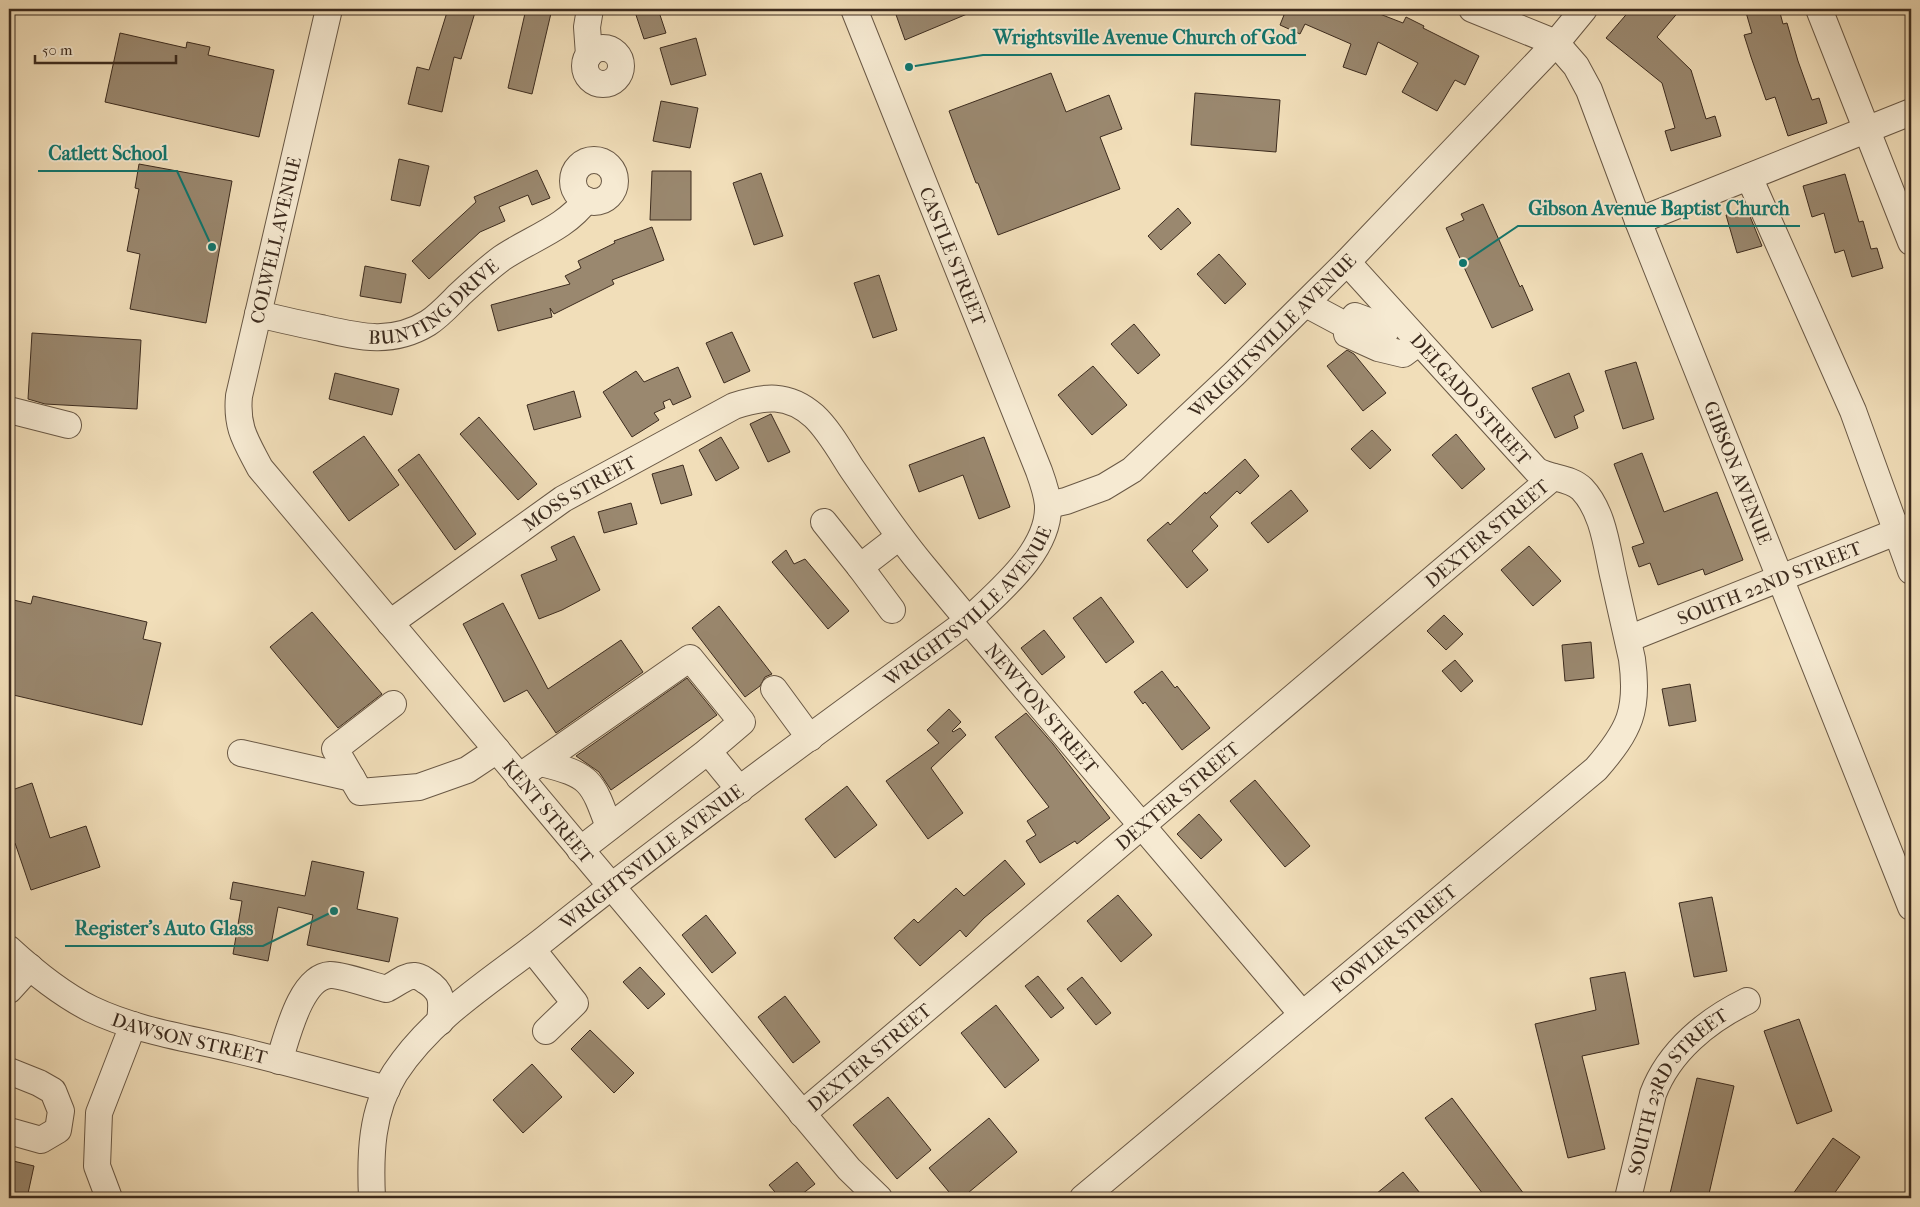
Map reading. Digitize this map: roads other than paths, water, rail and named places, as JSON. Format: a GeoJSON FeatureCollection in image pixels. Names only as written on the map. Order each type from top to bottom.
{"type":"FeatureCollection","features":[{"type":"Feature","properties":{"kind":"street","name":"COLWELL AVENUE"},"geometry":{"type":"LineString","coordinates":[[260,468],[244,438],[238,414],[239,396],[328,9]]}},
{"type":"Feature","properties":{"kind":"street"},"geometry":{"type":"LineString","coordinates":[[588,55],[587,27],[590,9]]}},
{"type":"Feature","properties":{"kind":"street","name":"CASTLE STREET"},"geometry":{"type":"LineString","coordinates":[[854,9],[1039,471],[1048,505]]}},
{"type":"Feature","properties":{"kind":"street"},"geometry":{"type":"LineString","coordinates":[[1472,9],[1556,43]]}},
{"type":"Feature","properties":{"kind":"street","name":"WRIGHTSVILLE AVENUE"},"geometry":{"type":"LineString","coordinates":[[372,1198],[373,1131],[382,1098],[395,1073],[413,1050],[453,1008],[532,949],[611,886],[968,621],[1028,560],[1042,532],[1048,505],[1066,501],[1104,487],[1132,470],[1306,304],[1556,43],[1584,9]]}},
{"type":"Feature","properties":{"kind":"street"},"geometry":{"type":"LineString","coordinates":[[1818,9],[1911,242]]}},
{"type":"Feature","properties":{"kind":"street","name":"GIBSON AVENUE"},"geometry":{"type":"LineString","coordinates":[[1556,43],[1576,66],[1589,90],[1638,221],[1911,907]]}},
{"type":"Feature","properties":{"kind":"street"},"geometry":{"type":"LineString","coordinates":[[1638,221],[1911,112]]}},
{"type":"Feature","properties":{"kind":"street"},"geometry":{"type":"LineString","coordinates":[[1749,176],[1904,529],[1911,570]]}},
{"type":"Feature","properties":{"kind":"street","name":"BUNTING DRIVE"},"geometry":{"type":"LineString","coordinates":[[258,314],[365,338],[394,336],[410,332],[428,323],[472,282],[504,257],[568,220],[586,200]]}},
{"type":"Feature","properties":{"kind":"street","name":"DELGADO STREET"},"geometry":{"type":"LineString","coordinates":[[1347,262],[1387,331],[1419,342],[1536,470],[1575,484],[1583,490],[1596,511],[1602,529],[1628,639]]}},
{"type":"Feature","properties":{"kind":"street"},"geometry":{"type":"LineString","coordinates":[[1306,304],[1349,327],[1347,334],[1387,331],[1403,354],[1419,342]]}},
{"type":"Feature","properties":{"kind":"street","name":"MOSS STREET"},"geometry":{"type":"LineString","coordinates":[[390,623],[562,499],[734,406],[757,398],[786,400]]}},
{"type":"Feature","properties":{"kind":"street","name":"NEWTON STREET"},"geometry":{"type":"LineString","coordinates":[[786,400],[800,406],[815,417],[899,537],[968,621],[1302,1014]]}},
{"type":"Feature","properties":{"kind":"street"},"geometry":{"type":"LineString","coordinates":[[9,410],[68,425]]}},
{"type":"Feature","properties":{"kind":"street","name":"KENT STREET"},"geometry":{"type":"LineString","coordinates":[[260,468],[802,1114],[849,1169],[879,1198]]}},
{"type":"Feature","properties":{"kind":"street","name":"DEXTER STREET"},"geometry":{"type":"LineString","coordinates":[[802,1114],[1553,477]]}},
{"type":"Feature","properties":{"kind":"street"},"geometry":{"type":"LineString","coordinates":[[824,522],[892,610]]}},
{"type":"Feature","properties":{"kind":"street","name":"SOUTH 22ND STREET"},"geometry":{"type":"LineString","coordinates":[[1628,639],[1904,529]]}},
{"type":"Feature","properties":{"kind":"street"},"geometry":{"type":"LineString","coordinates":[[860,567],[899,537]]}},
{"type":"Feature","properties":{"kind":"street","name":"FOWLER STREET"},"geometry":{"type":"LineString","coordinates":[[1083,1198],[1596,768],[1615,747],[1628,723],[1635,695],[1628,639]]}},
{"type":"Feature","properties":{"kind":"street"},"geometry":{"type":"LineString","coordinates":[[519,777],[690,658],[742,722],[708,751],[580,850]]}},
{"type":"Feature","properties":{"kind":"street"},"geometry":{"type":"LineString","coordinates":[[774,689],[810,738]]}},
{"type":"Feature","properties":{"kind":"street"},"geometry":{"type":"LineString","coordinates":[[393,704],[336,749],[360,792],[418,786],[467,770],[496,750]]}},
{"type":"Feature","properties":{"kind":"street"},"geometry":{"type":"LineString","coordinates":[[708,751],[740,790]]}},
{"type":"Feature","properties":{"kind":"street"},"geometry":{"type":"LineString","coordinates":[[241,753],[352,778]]}},
{"type":"Feature","properties":{"kind":"street"},"geometry":{"type":"LineString","coordinates":[[541,762],[570,770],[587,779],[599,798],[610,827]]}},
{"type":"Feature","properties":{"kind":"street","name":"DAWSON STREET"},"geometry":{"type":"LineString","coordinates":[[9,949],[30,967],[76,1000],[113,1018],[152,1031],[387,1089]]}},
{"type":"Feature","properties":{"kind":"street"},"geometry":{"type":"LineString","coordinates":[[532,949],[575,1003],[546,1030]]}},
{"type":"Feature","properties":{"kind":"street"},"geometry":{"type":"LineString","coordinates":[[9,990],[30,967]]}},
{"type":"Feature","properties":{"kind":"street"},"geometry":{"type":"LineString","coordinates":[[279,1061],[299,1005],[307,989],[319,978],[330,974],[386,989],[406,978],[414,976],[420,978],[435,987],[439,994],[442,1002],[440,1022]]}},
{"type":"Feature","properties":{"kind":"street","name":"SOUTH 23RD STREET"},"geometry":{"type":"LineString","coordinates":[[1628,1198],[1658,1080],[1705,1025],[1747,1001]]}},
{"type":"Feature","properties":{"kind":"street"},"geometry":{"type":"LineString","coordinates":[[109,1198],[97,1166],[100,1113],[133,1025]]}},
{"type":"Feature","properties":{"kind":"street"},"geometry":{"type":"LineString","coordinates":[[9,1071],[53,1091],[61,1111],[58,1130],[41,1140],[9,1131]]}},
{"type":"Feature","properties":{"kind":"place","name":"Wrightsville Avenue Church of God"},"geometry":{"type":"Point","coordinates":[909,67]}},
{"type":"Feature","properties":{"kind":"place","name":"Catlett School"},"geometry":{"type":"Point","coordinates":[212,247]}},
{"type":"Feature","properties":{"kind":"place","name":"Gibson Avenue Baptist Church"},"geometry":{"type":"Point","coordinates":[1463,263]}},
{"type":"Feature","properties":{"kind":"place","name":"Register's Auto Glass"},"geometry":{"type":"Point","coordinates":[334,911]}}]}
